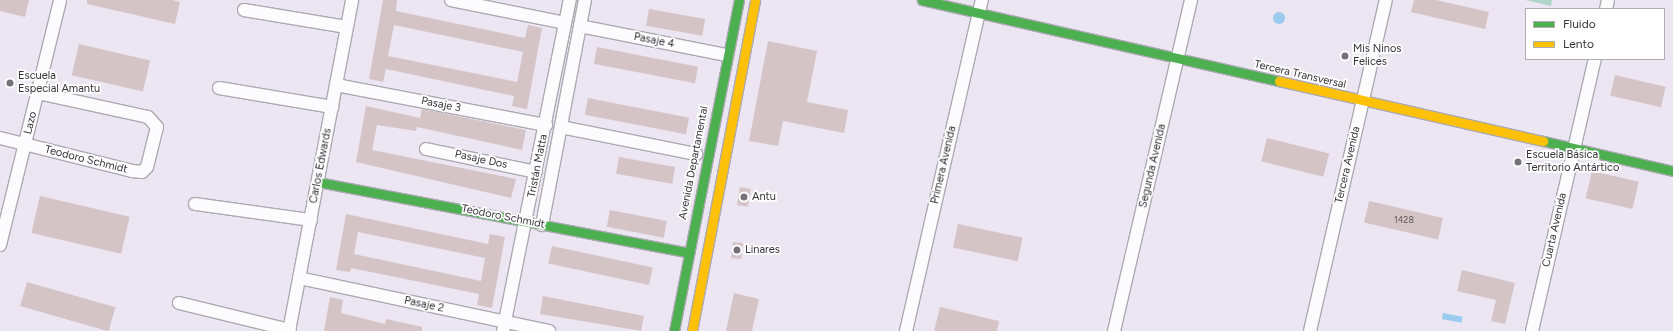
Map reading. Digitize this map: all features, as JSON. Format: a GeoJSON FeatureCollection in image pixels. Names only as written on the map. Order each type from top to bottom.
{"type":"FeatureCollection","features":[{"type":"Feature","properties":{"kind":"street","name":"Lazo"},"geometry":{"type":"LineString","coordinates":[[0,245],[60,0]]}},
{"type":"Feature","properties":{"kind":"street","name":"Carlos Edwards"},"geometry":{"type":"LineString","coordinates":[[289,331],[352,0]]}},
{"type":"Feature","properties":{"kind":"street"},"geometry":{"type":"LineString","coordinates":[[451,0],[566,23]]}},
{"type":"Feature","properties":{"kind":"street","name":"Tristán Matta"},"geometry":{"type":"LineString","coordinates":[[504,326],[546,125],[570,0]]}},
{"type":"Feature","properties":{"kind":"street","name":"Tristán Matta"},"geometry":{"type":"LineString","coordinates":[[542,225],[585,0]]}},
{"type":"Feature","properties":{"kind":"street","name":"Avenida Departamental"},"geometry":{"type":"LineString","coordinates":[[674,331],[738,0]]}},
{"type":"Feature","properties":{"kind":"street"},"geometry":{"type":"LineString","coordinates":[[692,331],[755,0]]}},
{"type":"Feature","properties":{"kind":"street","name":"Tercera Transversal"},"geometry":{"type":"LineString","coordinates":[[922,0],[1363,102],[1673,171]]}},
{"type":"Feature","properties":{"kind":"street","name":"Primera Avenida"},"geometry":{"type":"LineString","coordinates":[[906,331],[982,0]]}},
{"type":"Feature","properties":{"kind":"street","name":"Segunda Avenida"},"geometry":{"type":"LineString","coordinates":[[1114,331],[1191,0]]}},
{"type":"Feature","properties":{"kind":"street","name":"Tercera Avenida"},"geometry":{"type":"LineString","coordinates":[[1310,331],[1386,0]]}},
{"type":"Feature","properties":{"kind":"street"},"geometry":{"type":"LineString","coordinates":[[244,10],[347,27]]}},
{"type":"Feature","properties":{"kind":"street","name":"Pasaje 4"},"geometry":{"type":"LineString","coordinates":[[580,26],[727,55]]}},
{"type":"Feature","properties":{"kind":"street","name":"Cuarta Avenida"},"geometry":{"type":"LineString","coordinates":[[1532,331],[1594,60]]}},
{"type":"Feature","properties":{"kind":"street","name":"Pasaje 3"},"geometry":{"type":"LineString","coordinates":[[336,85],[546,125]]}},
{"type":"Feature","properties":{"kind":"street"},"geometry":{"type":"LineString","coordinates":[[219,88],[332,107]]}},
{"type":"Feature","properties":{"kind":"street","name":"Teodoro Schmidt"},"geometry":{"type":"LineString","coordinates":[[0,138],[137,172],[142,172],[151,161],[157,127],[148,117],[38,93]]}},
{"type":"Feature","properties":{"kind":"street"},"geometry":{"type":"LineString","coordinates":[[561,127],[696,154]]}},
{"type":"Feature","properties":{"kind":"street","name":"Pasaje Dos"},"geometry":{"type":"LineString","coordinates":[[426,149],[536,172]]}},
{"type":"Feature","properties":{"kind":"street","name":"Teodoro Schmidt"},"geometry":{"type":"LineString","coordinates":[[318,182],[689,253]]}},
{"type":"Feature","properties":{"kind":"street"},"geometry":{"type":"LineString","coordinates":[[195,204],[311,220]]}},
{"type":"Feature","properties":{"kind":"street","name":"Pasaje 2"},"geometry":{"type":"LineString","coordinates":[[299,278],[504,326],[549,331]]}},
{"type":"Feature","properties":{"kind":"street"},"geometry":{"type":"LineString","coordinates":[[179,303],[289,331]]}},
{"type":"Feature","properties":{"kind":"green space"},"geometry":{"type":"Polygon","coordinates":[[[1525,0],[1552,0],[1551,6],[1525,0]]]}},
{"type":"Feature","properties":{"kind":"water"},"geometry":{"type":"Polygon","coordinates":[[[1277,12],[1281,12],[1285,18],[1281,24],[1277,24],[1273,20],[1273,16],[1277,12]]]}},
{"type":"Feature","properties":{"kind":"water"},"geometry":{"type":"Polygon","coordinates":[[[1443,313],[1463,317],[1461,323],[1442,319],[1443,313]]]}},
{"type":"Feature","properties":{"kind":"building"},"geometry":{"type":"Polygon","coordinates":[[[0,0],[29,0],[25,17],[0,11],[0,0]]]}},
{"type":"Feature","properties":{"kind":"building"},"geometry":{"type":"Polygon","coordinates":[[[87,0],[172,0],[180,2],[175,24],[87,4],[87,0]]]}},
{"type":"Feature","properties":{"kind":"building"},"geometry":{"type":"Polygon","coordinates":[[[383,0],[397,0],[396,11],[525,38],[528,25],[542,28],[527,109],[512,106],[514,96],[386,69],[383,82],[369,79],[383,0]],[[394,25],[388,56],[517,82],[523,52],[394,25]]]}},
{"type":"Feature","properties":{"kind":"building"},"geometry":{"type":"Polygon","coordinates":[[[1414,0],[1436,0],[1489,12],[1485,29],[1411,12],[1414,0]]]}},
{"type":"Feature","properties":{"kind":"building"},"geometry":{"type":"Polygon","coordinates":[[[649,9],[705,19],[702,36],[646,26],[649,9]]]}},
{"type":"Feature","properties":{"kind":"building"},"geometry":{"type":"Polygon","coordinates":[[[768,41],[817,51],[807,102],[848,110],[844,133],[783,121],[778,146],[749,141],[768,41]]]}},
{"type":"Feature","properties":{"kind":"building"},"geometry":{"type":"Polygon","coordinates":[[[79,44],[150,60],[143,92],[72,75],[79,44]]]}},
{"type":"Feature","properties":{"kind":"building"},"geometry":{"type":"Polygon","coordinates":[[[597,47],[698,67],[695,83],[594,64],[597,47]]]}},
{"type":"Feature","properties":{"kind":"building"},"geometry":{"type":"Polygon","coordinates":[[[1615,75],[1666,87],[1661,107],[1610,95],[1615,75]]]}},
{"type":"Feature","properties":{"kind":"building"},"geometry":{"type":"Polygon","coordinates":[[[588,98],[689,118],[686,134],[585,115],[588,98]]]}},
{"type":"Feature","properties":{"kind":"building"},"geometry":{"type":"Polygon","coordinates":[[[366,106],[420,118],[422,109],[526,130],[522,150],[417,127],[416,131],[377,125],[372,150],[516,179],[511,198],[356,162],[366,106]]]}},
{"type":"Feature","properties":{"kind":"building"},"geometry":{"type":"Polygon","coordinates":[[[1267,138],[1329,153],[1323,177],[1261,161],[1267,138]]]}},
{"type":"Feature","properties":{"kind":"building"},"geometry":{"type":"Polygon","coordinates":[[[619,157],[675,167],[672,184],[616,174],[619,157]]]}},
{"type":"Feature","properties":{"kind":"building"},"geometry":{"type":"Polygon","coordinates":[[[1592,171],[1639,182],[1632,209],[1586,198],[1592,171]]]}},
{"type":"Feature","properties":{"kind":"building","name":"Antu"},"geometry":{"type":"Polygon","coordinates":[[[740,187],[751,189],[748,207],[737,205],[740,187]]]}},
{"type":"Feature","properties":{"kind":"building"},"geometry":{"type":"Polygon","coordinates":[[[40,196],[130,217],[121,254],[31,233],[40,196]]]}},
{"type":"Feature","properties":{"kind":"building"},"geometry":{"type":"Polygon","coordinates":[[[1369,201],[1443,218],[1438,240],[1364,222],[1369,201]]]}},
{"type":"Feature","properties":{"kind":"building"},"geometry":{"type":"Polygon","coordinates":[[[610,210],[667,221],[664,238],[607,227],[610,210]]]}},
{"type":"Feature","properties":{"kind":"building"},"geometry":{"type":"Polygon","coordinates":[[[346,214],[488,244],[490,234],[505,237],[492,308],[477,305],[479,294],[351,268],[350,272],[336,270],[346,214]],[[358,232],[354,254],[481,281],[485,258],[358,232]]]}},
{"type":"Feature","properties":{"kind":"building"},"geometry":{"type":"Polygon","coordinates":[[[958,224],[1023,238],[1018,261],[953,247],[958,224]]]}},
{"type":"Feature","properties":{"kind":"building","name":"Linares"},"geometry":{"type":"Polygon","coordinates":[[[733,242],[743,243],[741,259],[731,258],[733,242]]]}},
{"type":"Feature","properties":{"kind":"building"},"geometry":{"type":"Polygon","coordinates":[[[552,246],[653,267],[649,285],[548,264],[552,246]]]}},
{"type":"Feature","properties":{"kind":"building"},"geometry":{"type":"Polygon","coordinates":[[[1462,270],[1515,283],[1505,324],[1491,321],[1496,300],[1457,291],[1462,270]]]}},
{"type":"Feature","properties":{"kind":"building"},"geometry":{"type":"Polygon","coordinates":[[[27,282],[115,307],[109,331],[107,331],[20,306],[27,282]]]}},
{"type":"Feature","properties":{"kind":"building"},"geometry":{"type":"Polygon","coordinates":[[[734,293],[759,299],[752,331],[726,331],[734,293]]]}},
{"type":"Feature","properties":{"kind":"building"},"geometry":{"type":"Polygon","coordinates":[[[543,296],[644,316],[641,331],[540,314],[543,296]]]}},
{"type":"Feature","properties":{"kind":"building"},"geometry":{"type":"Polygon","coordinates":[[[330,297],[343,300],[341,313],[385,324],[386,319],[422,327],[422,331],[324,331],[330,297]]]}},
{"type":"Feature","properties":{"kind":"building"},"geometry":{"type":"Polygon","coordinates":[[[940,307],[999,321],[997,331],[934,331],[940,307]]]}},
{"type":"Feature","properties":{"kind":"traffic: fast"},"geometry":{"type":"LineString","coordinates":[[674,331],[739,0]]}},
{"type":"Feature","properties":{"kind":"traffic: fast"},"geometry":{"type":"LineString","coordinates":[[922,0],[1279,81]]}},
{"type":"Feature","properties":{"kind":"traffic: fast"},"geometry":{"type":"LineString","coordinates":[[1543,141],[1673,171]]}},
{"type":"Feature","properties":{"kind":"traffic: fast"},"geometry":{"type":"LineString","coordinates":[[318,182],[689,253]]}},
{"type":"Feature","properties":{"kind":"traffic: slow"},"geometry":{"type":"LineString","coordinates":[[692,331],[755,0]]}},
{"type":"Feature","properties":{"kind":"traffic: slow"},"geometry":{"type":"LineString","coordinates":[[1279,81],[1543,141]]}},
{"type":"Feature","properties":{"kind":"place","name":"Mis Ninos Felices"},"geometry":{"type":"Point","coordinates":[1345,56]}},
{"type":"Feature","properties":{"kind":"place","name":"Escuela Especial Amantu"},"geometry":{"type":"Point","coordinates":[10,83]}},
{"type":"Feature","properties":{"kind":"place","name":"Escuela Básica Territorio Antártico"},"geometry":{"type":"Point","coordinates":[1518,162]}},
{"type":"Feature","properties":{"kind":"place","name":"Antu"},"geometry":{"type":"Point","coordinates":[744,197]}},
{"type":"Feature","properties":{"kind":"place","name":"Linares"},"geometry":{"type":"Point","coordinates":[737,250]}}]}
